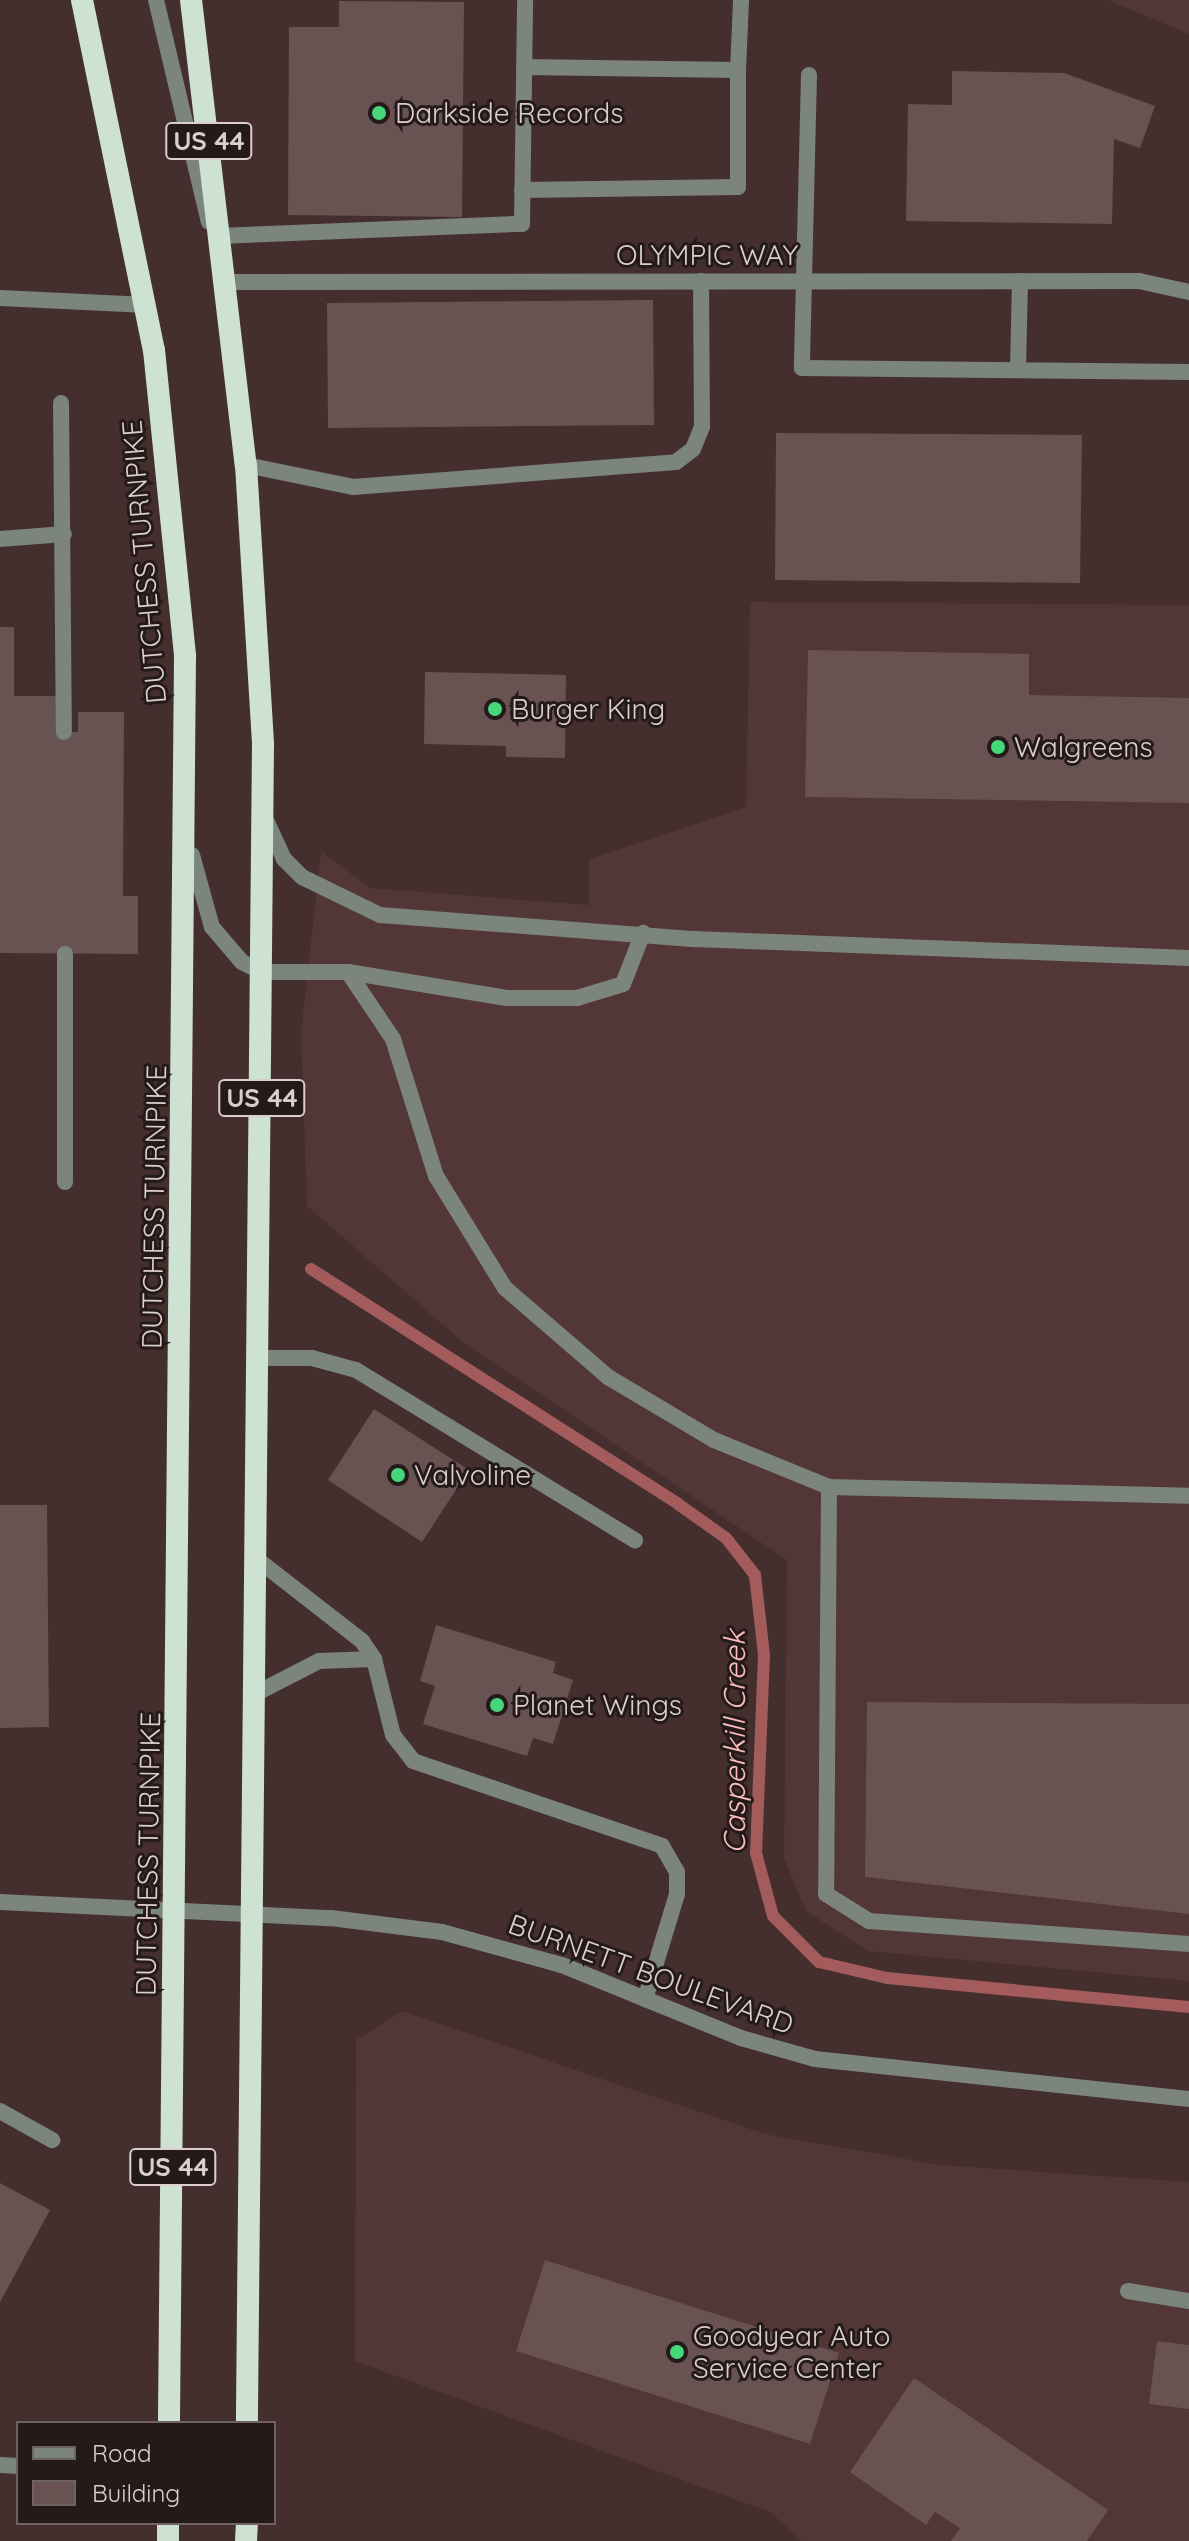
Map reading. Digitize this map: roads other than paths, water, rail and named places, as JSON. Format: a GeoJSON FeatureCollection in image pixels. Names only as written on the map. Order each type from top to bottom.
{"type":"FeatureCollection","features":[{"type":"Feature","properties":{"kind":"highway","name":"DUTCHESS TURNPIKE"},"geometry":{"type":"LineString","coordinates":[[82,0],[147,305],[181,588],[188,802],[179,1912],[169,2421]]}},
{"type":"Feature","properties":{"kind":"highway","name":"US 44"},"geometry":{"type":"LineString","coordinates":[[191,0],[246,465],[263,813],[256,1915],[247,2421]]}},
{"type":"Feature","properties":{"kind":"street"},"geometry":{"type":"LineString","coordinates":[[156,0],[223,282]]}},
{"type":"Feature","properties":{"kind":"street"},"geometry":{"type":"LineString","coordinates":[[218,236],[522,224],[525,0]]}},
{"type":"Feature","properties":{"kind":"street"},"geometry":{"type":"LineString","coordinates":[[522,190],[738,187],[741,0]]}},
{"type":"Feature","properties":{"kind":"street"},"geometry":{"type":"LineString","coordinates":[[524,67],[738,70]]}},
{"type":"Feature","properties":{"kind":"street"},"geometry":{"type":"LineString","coordinates":[[809,75],[802,368],[1189,372]]}},
{"type":"Feature","properties":{"kind":"street"},"geometry":{"type":"LineString","coordinates":[[246,465],[353,487],[676,462],[693,449],[702,427],[701,281]]}},
{"type":"Feature","properties":{"kind":"street"},"geometry":{"type":"LineString","coordinates":[[1018,369],[1020,281]]}},
{"type":"Feature","properties":{"kind":"street","name":"OLYMPIC WAY"},"geometry":{"type":"LineString","coordinates":[[223,282],[1139,281],[1189,292]]}},
{"type":"Feature","properties":{"kind":"street"},"geometry":{"type":"LineString","coordinates":[[0,298],[147,305]]}},
{"type":"Feature","properties":{"kind":"street"},"geometry":{"type":"LineString","coordinates":[[61,403],[64,732]]}},
{"type":"Feature","properties":{"kind":"street"},"geometry":{"type":"LineString","coordinates":[[0,539],[64,534]]}},
{"type":"Feature","properties":{"kind":"street"},"geometry":{"type":"LineString","coordinates":[[188,802],[201,904],[225,946],[262,972],[348,972],[507,998],[593,996],[628,977],[643,933]]}},
{"type":"Feature","properties":{"kind":"street"},"geometry":{"type":"LineString","coordinates":[[263,813],[284,859],[351,906],[409,918],[643,933],[1189,958]]}},
{"type":"Feature","properties":{"kind":"street"},"geometry":{"type":"LineString","coordinates":[[65,954],[65,1182]]}},
{"type":"Feature","properties":{"kind":"street"},"geometry":{"type":"LineString","coordinates":[[348,972],[393,1039],[436,1176],[505,1288],[608,1377],[683,1422],[829,1487],[939,1494],[1189,1496]]}},
{"type":"Feature","properties":{"kind":"street"},"geometry":{"type":"LineString","coordinates":[[260,1358],[312,1358],[356,1370],[635,1540]]}},
{"type":"Feature","properties":{"kind":"street"},"geometry":{"type":"LineString","coordinates":[[829,1487],[826,1894],[869,1921],[1189,1944]]}},
{"type":"Feature","properties":{"kind":"street"},"geometry":{"type":"LineString","coordinates":[[258,1560],[346,1625],[374,1659],[393,1735],[413,1761],[662,1846],[677,1872],[677,1894],[645,1999]]}},
{"type":"Feature","properties":{"kind":"street"},"geometry":{"type":"LineString","coordinates":[[257,1693],[319,1661],[374,1659]]}},
{"type":"Feature","properties":{"kind":"street","name":"BURNETT BOULEVARD"},"geometry":{"type":"LineString","coordinates":[[0,1902],[368,1921],[479,1940],[815,2059],[1189,2099]]}},
{"type":"Feature","properties":{"kind":"street"},"geometry":{"type":"LineString","coordinates":[[0,2111],[52,2140]]}},
{"type":"Feature","properties":{"kind":"street"},"geometry":{"type":"LineString","coordinates":[[1128,2291],[1189,2301]]}},
{"type":"Feature","properties":{"kind":"waterway","name":"Casperkill Creek"},"geometry":{"type":"LineString","coordinates":[[311,1269],[678,1504],[726,1538],[755,1575],[764,1655],[756,1853],[773,1916],[819,1962],[887,1978],[1189,2007]]}},
{"type":"Feature","properties":{"kind":"place","name":"Darkside Records"},"geometry":{"type":"Point","coordinates":[379,113]}},
{"type":"Feature","properties":{"kind":"place","name":"Burger King"},"geometry":{"type":"Point","coordinates":[495,709]}},
{"type":"Feature","properties":{"kind":"place","name":"Walgreens"},"geometry":{"type":"Point","coordinates":[998,747]}},
{"type":"Feature","properties":{"kind":"place","name":"Valvoline"},"geometry":{"type":"Point","coordinates":[398,1475]}},
{"type":"Feature","properties":{"kind":"place","name":"Planet Wings"},"geometry":{"type":"Point","coordinates":[497,1705]}},
{"type":"Feature","properties":{"kind":"place","name":"Goodyear Auto Service Center"},"geometry":{"type":"Point","coordinates":[677,2352]}}]}
